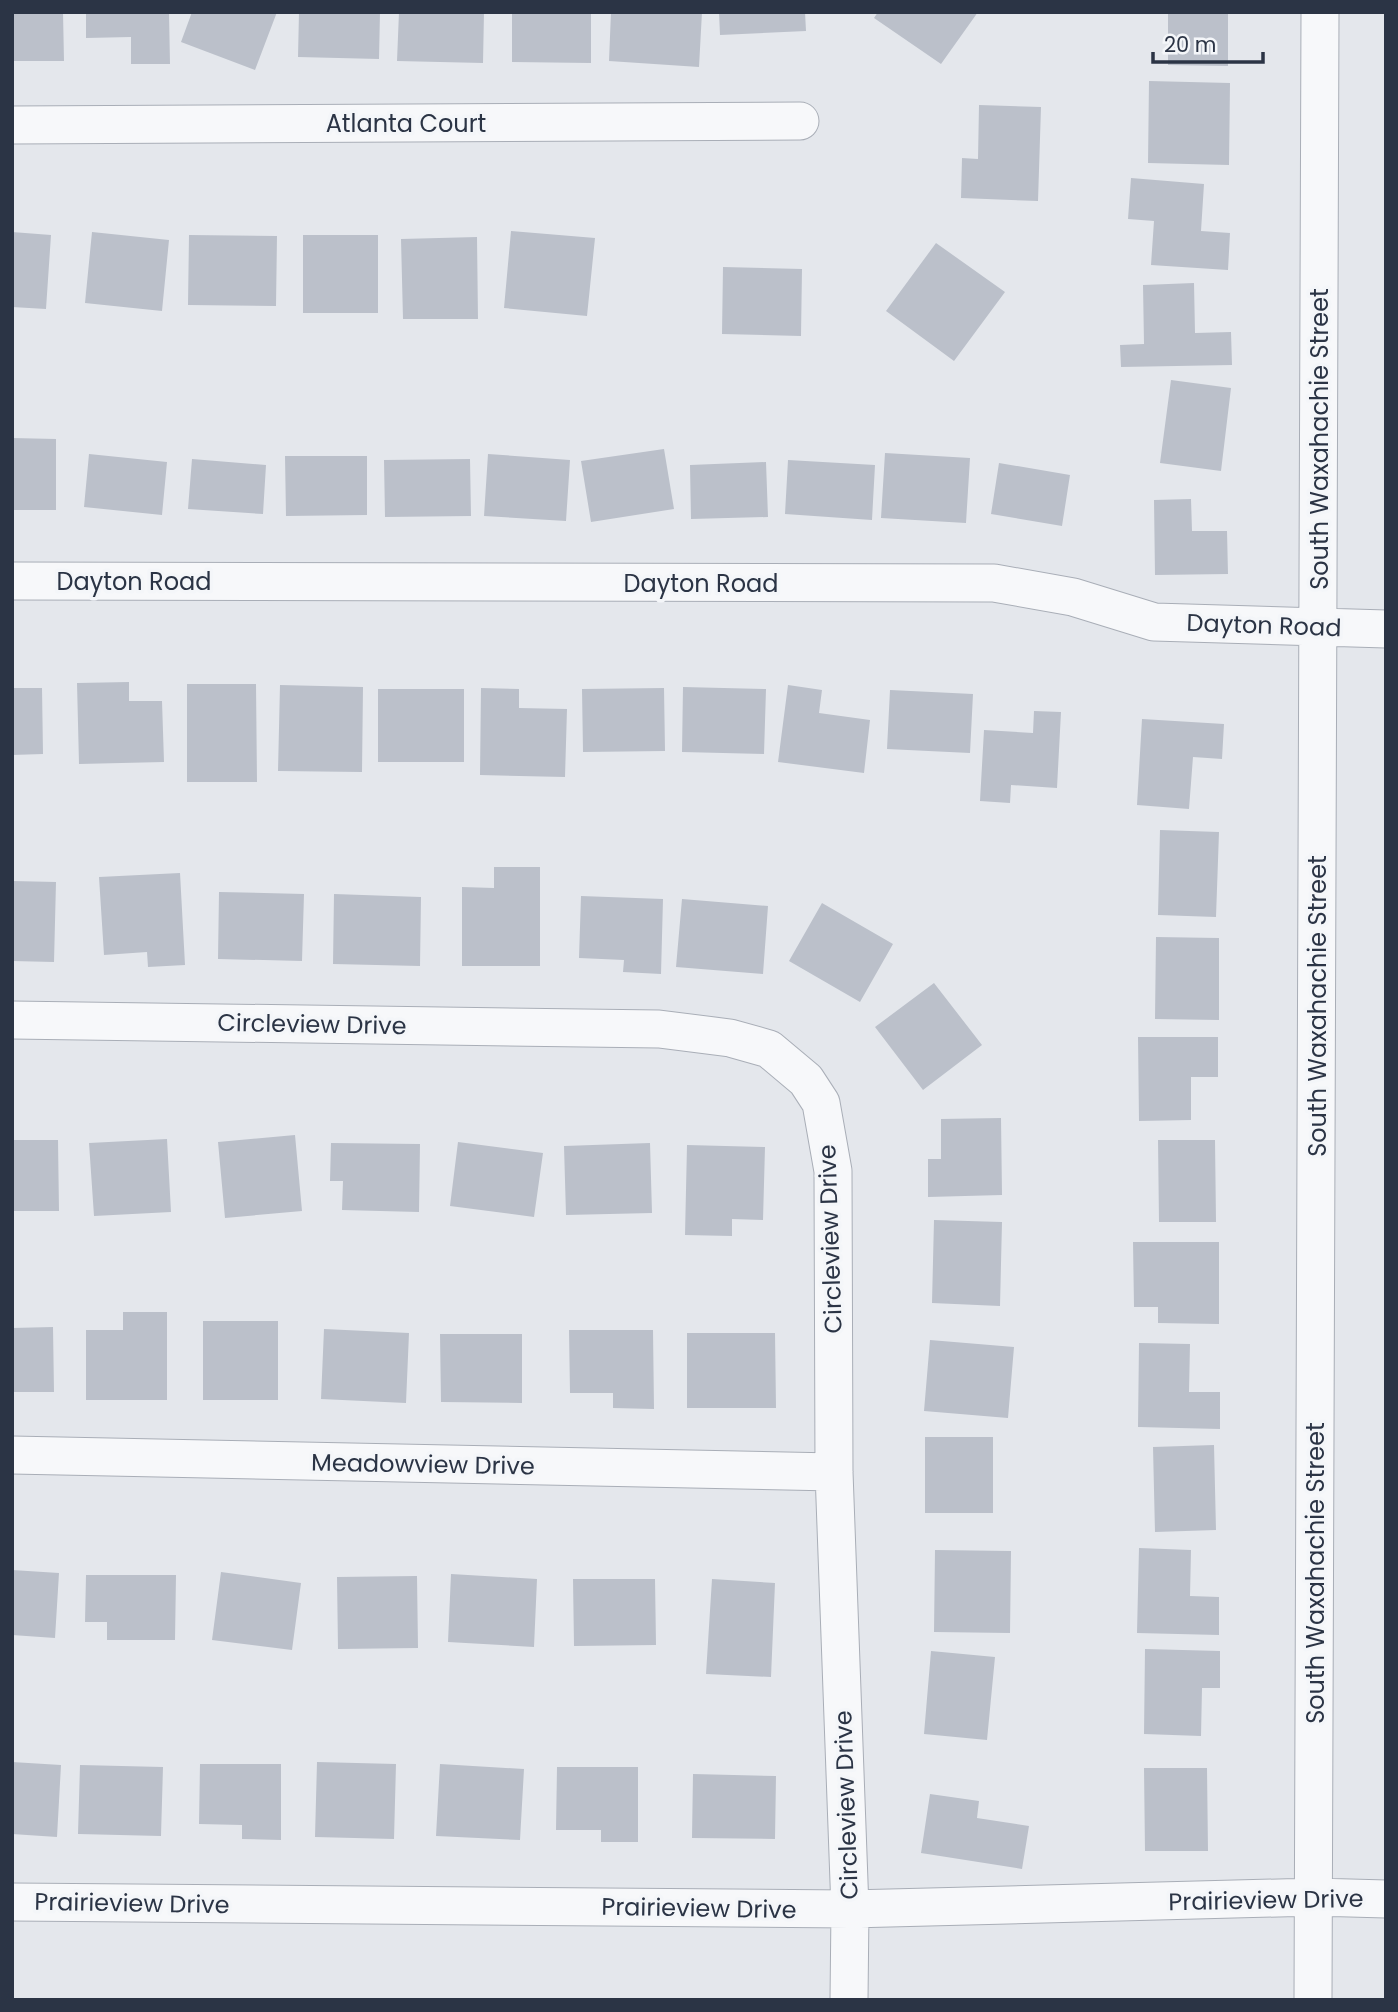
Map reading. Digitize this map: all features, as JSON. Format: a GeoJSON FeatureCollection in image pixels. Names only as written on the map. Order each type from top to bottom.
{"type":"FeatureCollection","features":[{"type":"Feature","properties":{"kind":"street","name":"South Waxahachie Street"},"geometry":{"type":"LineString","coordinates":[[1313,2000],[1320,12]]}},
{"type":"Feature","properties":{"kind":"street","name":"Atlanta Court"},"geometry":{"type":"LineString","coordinates":[[12,125],[800,121]]}},
{"type":"Feature","properties":{"kind":"street","name":"Dayton Road"},"geometry":{"type":"LineString","coordinates":[[12,581],[994,583],[1073,597],[1154,622],[1386,629]]}},
{"type":"Feature","properties":{"kind":"street","name":"Circleview Drive"},"geometry":{"type":"LineString","coordinates":[[12,1020],[659,1029],[730,1038],[769,1049],[806,1080],[821,1103],[833,1171],[834,1472],[850,1909],[849,2000]]}},
{"type":"Feature","properties":{"kind":"street","name":"Meadowview Drive"},"geometry":{"type":"LineString","coordinates":[[12,1455],[834,1472]]}},
{"type":"Feature","properties":{"kind":"street","name":"Prairieview Drive"},"geometry":{"type":"LineString","coordinates":[[12,1902],[850,1909],[1314,1898],[1386,1899]]}},
{"type":"Feature","properties":{"kind":"building"},"geometry":{"type":"Polygon","coordinates":[[[12,12],[63,12],[64,61],[12,61],[12,12]]]}},
{"type":"Feature","properties":{"kind":"building"},"geometry":{"type":"Polygon","coordinates":[[[86,12],[169,12],[170,64],[131,64],[131,37],[86,38],[86,12]]]}},
{"type":"Feature","properties":{"kind":"building"},"geometry":{"type":"Polygon","coordinates":[[[192,12],[277,12],[255,70],[181,42],[192,12]]]}},
{"type":"Feature","properties":{"kind":"building"},"geometry":{"type":"Polygon","coordinates":[[[299,12],[380,12],[379,59],[298,57],[299,12]]]}},
{"type":"Feature","properties":{"kind":"building"},"geometry":{"type":"Polygon","coordinates":[[[399,12],[484,12],[483,63],[397,61],[399,12]]]}},
{"type":"Feature","properties":{"kind":"building"},"geometry":{"type":"Polygon","coordinates":[[[512,12],[591,12],[591,63],[512,62],[512,12]]]}},
{"type":"Feature","properties":{"kind":"building"},"geometry":{"type":"Polygon","coordinates":[[[611,12],[702,12],[699,67],[609,61],[611,12]]]}},
{"type":"Feature","properties":{"kind":"building"},"geometry":{"type":"Polygon","coordinates":[[[719,12],[805,12],[806,31],[720,35],[719,12]]]}},
{"type":"Feature","properties":{"kind":"building"},"geometry":{"type":"Polygon","coordinates":[[[878,12],[978,12],[941,64],[874,18],[878,12]]]}},
{"type":"Feature","properties":{"kind":"building"},"geometry":{"type":"Polygon","coordinates":[[[1168,12],[1228,12],[1228,66],[1168,65],[1168,12]]]}},
{"type":"Feature","properties":{"kind":"building"},"geometry":{"type":"Polygon","coordinates":[[[1149,81],[1230,83],[1229,165],[1148,163],[1149,81]]]}},
{"type":"Feature","properties":{"kind":"building"},"geometry":{"type":"Polygon","coordinates":[[[979,105],[1041,107],[1038,201],[961,198],[962,158],[978,159],[979,105]]]}},
{"type":"Feature","properties":{"kind":"building"},"geometry":{"type":"Polygon","coordinates":[[[1131,178],[1204,184],[1201,231],[1230,233],[1228,270],[1151,265],[1154,221],[1128,219],[1131,178]]]}},
{"type":"Feature","properties":{"kind":"building"},"geometry":{"type":"Polygon","coordinates":[[[511,231],[595,238],[587,316],[504,308],[511,231]]]}},
{"type":"Feature","properties":{"kind":"building"},"geometry":{"type":"Polygon","coordinates":[[[12,232],[51,235],[46,309],[12,307],[12,232]]]}},
{"type":"Feature","properties":{"kind":"building"},"geometry":{"type":"Polygon","coordinates":[[[92,232],[169,240],[162,311],[85,303],[92,232]]]}},
{"type":"Feature","properties":{"kind":"building"},"geometry":{"type":"Polygon","coordinates":[[[189,235],[277,236],[276,306],[188,305],[189,235]]]}},
{"type":"Feature","properties":{"kind":"building"},"geometry":{"type":"Polygon","coordinates":[[[303,235],[378,235],[378,313],[303,313],[303,235]]]}},
{"type":"Feature","properties":{"kind":"building"},"geometry":{"type":"Polygon","coordinates":[[[477,237],[478,319],[403,319],[401,239],[477,237]]]}},
{"type":"Feature","properties":{"kind":"building"},"geometry":{"type":"Polygon","coordinates":[[[936,243],[1005,292],[954,361],[886,311],[936,243]]]}},
{"type":"Feature","properties":{"kind":"building"},"geometry":{"type":"Polygon","coordinates":[[[723,267],[802,269],[801,336],[722,334],[723,267]]]}},
{"type":"Feature","properties":{"kind":"building"},"geometry":{"type":"Polygon","coordinates":[[[1194,283],[1195,333],[1231,332],[1232,365],[1121,367],[1120,345],[1144,344],[1143,285],[1194,283]]]}},
{"type":"Feature","properties":{"kind":"building"},"geometry":{"type":"Polygon","coordinates":[[[1171,380],[1231,388],[1221,471],[1160,463],[1171,380]]]}},
{"type":"Feature","properties":{"kind":"building"},"geometry":{"type":"Polygon","coordinates":[[[12,438],[56,439],[56,510],[12,510],[12,438]]]}},
{"type":"Feature","properties":{"kind":"building"},"geometry":{"type":"Polygon","coordinates":[[[664,449],[674,509],[591,522],[581,461],[664,449]]]}},
{"type":"Feature","properties":{"kind":"building"},"geometry":{"type":"Polygon","coordinates":[[[885,453],[970,458],[966,523],[881,518],[885,453]]]}},
{"type":"Feature","properties":{"kind":"building"},"geometry":{"type":"Polygon","coordinates":[[[89,454],[167,462],[162,515],[84,507],[89,454]]]}},
{"type":"Feature","properties":{"kind":"building"},"geometry":{"type":"Polygon","coordinates":[[[488,454],[570,460],[566,521],[484,516],[488,454]]]}},
{"type":"Feature","properties":{"kind":"building"},"geometry":{"type":"Polygon","coordinates":[[[285,456],[367,456],[367,515],[286,516],[285,456]]]}},
{"type":"Feature","properties":{"kind":"building"},"geometry":{"type":"Polygon","coordinates":[[[192,459],[266,465],[263,514],[188,509],[192,459]]]}},
{"type":"Feature","properties":{"kind":"building"},"geometry":{"type":"Polygon","coordinates":[[[470,459],[471,516],[385,517],[384,460],[470,459]]]}},
{"type":"Feature","properties":{"kind":"building"},"geometry":{"type":"Polygon","coordinates":[[[788,460],[875,465],[872,520],[785,514],[788,460]]]}},
{"type":"Feature","properties":{"kind":"building"},"geometry":{"type":"Polygon","coordinates":[[[766,462],[768,517],[691,519],[690,465],[766,462]]]}},
{"type":"Feature","properties":{"kind":"building"},"geometry":{"type":"Polygon","coordinates":[[[999,463],[1070,475],[1062,526],[991,514],[999,463]]]}},
{"type":"Feature","properties":{"kind":"building"},"geometry":{"type":"Polygon","coordinates":[[[1191,499],[1192,531],[1227,531],[1228,574],[1155,575],[1154,500],[1191,499]]]}},
{"type":"Feature","properties":{"kind":"building"},"geometry":{"type":"Polygon","coordinates":[[[129,682],[129,701],[162,701],[164,762],[79,764],[77,683],[129,682]]]}},
{"type":"Feature","properties":{"kind":"building"},"geometry":{"type":"Polygon","coordinates":[[[187,684],[256,684],[257,782],[187,782],[187,684]]]}},
{"type":"Feature","properties":{"kind":"building"},"geometry":{"type":"Polygon","coordinates":[[[280,685],[363,687],[362,772],[278,771],[280,685]]]}},
{"type":"Feature","properties":{"kind":"building"},"geometry":{"type":"Polygon","coordinates":[[[788,685],[822,690],[819,713],[870,720],[864,773],[778,762],[788,685]]]}},
{"type":"Feature","properties":{"kind":"building"},"geometry":{"type":"Polygon","coordinates":[[[683,687],[766,689],[764,754],[682,752],[683,687]]]}},
{"type":"Feature","properties":{"kind":"building"},"geometry":{"type":"Polygon","coordinates":[[[12,688],[42,688],[43,754],[12,755],[12,688]]]}},
{"type":"Feature","properties":{"kind":"building"},"geometry":{"type":"Polygon","coordinates":[[[481,688],[519,689],[519,708],[567,709],[565,777],[480,775],[481,688]]]}},
{"type":"Feature","properties":{"kind":"building"},"geometry":{"type":"Polygon","coordinates":[[[664,688],[665,751],[583,752],[582,689],[664,688]]]}},
{"type":"Feature","properties":{"kind":"building"},"geometry":{"type":"Polygon","coordinates":[[[378,689],[464,689],[464,762],[378,762],[378,689]]]}},
{"type":"Feature","properties":{"kind":"building"},"geometry":{"type":"Polygon","coordinates":[[[890,690],[973,694],[970,753],[887,749],[890,690]]]}},
{"type":"Feature","properties":{"kind":"building"},"geometry":{"type":"Polygon","coordinates":[[[1034,711],[1061,712],[1057,788],[1011,785],[1010,803],[980,801],[984,730],[1033,733],[1034,711]]]}},
{"type":"Feature","properties":{"kind":"building"},"geometry":{"type":"Polygon","coordinates":[[[1142,719],[1224,724],[1222,759],[1193,757],[1189,809],[1137,805],[1142,719]]]}},
{"type":"Feature","properties":{"kind":"building"},"geometry":{"type":"Polygon","coordinates":[[[1160,830],[1219,832],[1216,917],[1158,915],[1160,830]]]}},
{"type":"Feature","properties":{"kind":"building"},"geometry":{"type":"Polygon","coordinates":[[[494,867],[540,867],[540,966],[462,966],[462,887],[494,888],[494,867]]]}},
{"type":"Feature","properties":{"kind":"building"},"geometry":{"type":"Polygon","coordinates":[[[180,873],[185,965],[148,967],[147,952],[104,955],[99,877],[180,873]]]}},
{"type":"Feature","properties":{"kind":"building"},"geometry":{"type":"Polygon","coordinates":[[[12,881],[56,882],[54,962],[12,961],[12,881]]]}},
{"type":"Feature","properties":{"kind":"building"},"geometry":{"type":"Polygon","coordinates":[[[219,892],[304,894],[302,961],[218,959],[219,892]]]}},
{"type":"Feature","properties":{"kind":"building"},"geometry":{"type":"Polygon","coordinates":[[[334,894],[421,897],[420,966],[333,964],[334,894]]]}},
{"type":"Feature","properties":{"kind":"building"},"geometry":{"type":"Polygon","coordinates":[[[581,896],[663,899],[661,974],[623,972],[624,960],[579,958],[581,896]]]}},
{"type":"Feature","properties":{"kind":"building"},"geometry":{"type":"Polygon","coordinates":[[[682,899],[768,906],[763,974],[676,967],[682,899]]]}},
{"type":"Feature","properties":{"kind":"building"},"geometry":{"type":"Polygon","coordinates":[[[822,903],[893,944],[860,1002],[789,961],[822,903]]]}},
{"type":"Feature","properties":{"kind":"building"},"geometry":{"type":"Polygon","coordinates":[[[1156,937],[1219,938],[1219,1020],[1155,1019],[1156,937]]]}},
{"type":"Feature","properties":{"kind":"building"},"geometry":{"type":"Polygon","coordinates":[[[934,983],[982,1045],[923,1090],[875,1027],[934,983]]]}},
{"type":"Feature","properties":{"kind":"building"},"geometry":{"type":"Polygon","coordinates":[[[1138,1037],[1218,1037],[1218,1077],[1191,1077],[1191,1120],[1139,1121],[1138,1037]]]}},
{"type":"Feature","properties":{"kind":"building"},"geometry":{"type":"Polygon","coordinates":[[[1001,1118],[1002,1195],[928,1197],[928,1159],[941,1159],[941,1119],[1001,1118]]]}},
{"type":"Feature","properties":{"kind":"building"},"geometry":{"type":"Polygon","coordinates":[[[295,1135],[302,1211],[225,1218],[218,1142],[295,1135]]]}},
{"type":"Feature","properties":{"kind":"building"},"geometry":{"type":"Polygon","coordinates":[[[167,1139],[171,1212],[94,1216],[89,1143],[167,1139]]]}},
{"type":"Feature","properties":{"kind":"building"},"geometry":{"type":"Polygon","coordinates":[[[12,1140],[58,1140],[59,1211],[12,1211],[12,1140]]]}},
{"type":"Feature","properties":{"kind":"building"},"geometry":{"type":"Polygon","coordinates":[[[1158,1140],[1215,1140],[1216,1222],[1159,1222],[1158,1140]]]}},
{"type":"Feature","properties":{"kind":"building"},"geometry":{"type":"Polygon","coordinates":[[[458,1142],[543,1153],[534,1217],[450,1206],[458,1142]]]}},
{"type":"Feature","properties":{"kind":"building"},"geometry":{"type":"Polygon","coordinates":[[[331,1143],[420,1144],[419,1212],[342,1210],[343,1181],[330,1181],[331,1143]]]}},
{"type":"Feature","properties":{"kind":"building"},"geometry":{"type":"Polygon","coordinates":[[[650,1143],[652,1213],[566,1215],[564,1146],[650,1143]]]}},
{"type":"Feature","properties":{"kind":"building"},"geometry":{"type":"Polygon","coordinates":[[[687,1145],[765,1147],[763,1220],[732,1219],[732,1236],[685,1235],[687,1145]]]}},
{"type":"Feature","properties":{"kind":"building"},"geometry":{"type":"Polygon","coordinates":[[[934,1220],[1002,1222],[1000,1306],[932,1303],[934,1220]]]}},
{"type":"Feature","properties":{"kind":"building"},"geometry":{"type":"Polygon","coordinates":[[[1133,1242],[1219,1242],[1219,1324],[1158,1323],[1158,1307],[1134,1307],[1133,1242]]]}},
{"type":"Feature","properties":{"kind":"building"},"geometry":{"type":"Polygon","coordinates":[[[123,1312],[167,1312],[167,1400],[86,1400],[86,1330],[123,1330],[123,1312]]]}},
{"type":"Feature","properties":{"kind":"building"},"geometry":{"type":"Polygon","coordinates":[[[203,1321],[278,1321],[278,1400],[203,1400],[203,1321]]]}},
{"type":"Feature","properties":{"kind":"building"},"geometry":{"type":"Polygon","coordinates":[[[53,1327],[54,1392],[12,1392],[12,1328],[53,1327]]]}},
{"type":"Feature","properties":{"kind":"building"},"geometry":{"type":"Polygon","coordinates":[[[324,1329],[409,1333],[406,1403],[321,1399],[324,1329]]]}},
{"type":"Feature","properties":{"kind":"building"},"geometry":{"type":"Polygon","coordinates":[[[569,1330],[653,1330],[654,1409],[613,1408],[613,1393],[570,1393],[569,1330]]]}},
{"type":"Feature","properties":{"kind":"building"},"geometry":{"type":"Polygon","coordinates":[[[687,1333],[775,1333],[776,1408],[687,1408],[687,1333]]]}},
{"type":"Feature","properties":{"kind":"building"},"geometry":{"type":"Polygon","coordinates":[[[440,1334],[522,1334],[522,1403],[441,1402],[440,1334]]]}},
{"type":"Feature","properties":{"kind":"building"},"geometry":{"type":"Polygon","coordinates":[[[930,1340],[1014,1347],[1008,1418],[924,1411],[930,1340]]]}},
{"type":"Feature","properties":{"kind":"building"},"geometry":{"type":"Polygon","coordinates":[[[1139,1343],[1190,1344],[1189,1392],[1220,1392],[1220,1429],[1138,1427],[1139,1343]]]}},
{"type":"Feature","properties":{"kind":"building"},"geometry":{"type":"Polygon","coordinates":[[[925,1437],[993,1437],[993,1513],[925,1513],[925,1437]]]}},
{"type":"Feature","properties":{"kind":"building"},"geometry":{"type":"Polygon","coordinates":[[[1214,1445],[1216,1530],[1155,1532],[1153,1447],[1214,1445]]]}},
{"type":"Feature","properties":{"kind":"building"},"geometry":{"type":"Polygon","coordinates":[[[1139,1548],[1191,1550],[1190,1596],[1219,1597],[1219,1635],[1137,1633],[1139,1548]]]}},
{"type":"Feature","properties":{"kind":"building"},"geometry":{"type":"Polygon","coordinates":[[[935,1550],[1011,1551],[1010,1633],[934,1632],[935,1550]]]}},
{"type":"Feature","properties":{"kind":"building"},"geometry":{"type":"Polygon","coordinates":[[[12,1570],[59,1573],[55,1638],[12,1635],[12,1570]]]}},
{"type":"Feature","properties":{"kind":"building"},"geometry":{"type":"Polygon","coordinates":[[[221,1572],[301,1583],[292,1650],[212,1640],[221,1572]]]}},
{"type":"Feature","properties":{"kind":"building"},"geometry":{"type":"Polygon","coordinates":[[[451,1574],[537,1579],[534,1647],[448,1642],[451,1574]]]}},
{"type":"Feature","properties":{"kind":"building"},"geometry":{"type":"Polygon","coordinates":[[[86,1575],[176,1575],[175,1640],[107,1640],[107,1622],[85,1622],[86,1575]]]}},
{"type":"Feature","properties":{"kind":"building"},"geometry":{"type":"Polygon","coordinates":[[[417,1576],[418,1648],[338,1649],[337,1577],[417,1576]]]}},
{"type":"Feature","properties":{"kind":"building"},"geometry":{"type":"Polygon","coordinates":[[[573,1579],[655,1579],[656,1645],[574,1646],[573,1579]]]}},
{"type":"Feature","properties":{"kind":"building"},"geometry":{"type":"Polygon","coordinates":[[[712,1579],[775,1583],[771,1677],[706,1674],[712,1579]]]}},
{"type":"Feature","properties":{"kind":"building"},"geometry":{"type":"Polygon","coordinates":[[[1145,1649],[1220,1651],[1220,1688],[1202,1688],[1201,1736],[1144,1734],[1145,1649]]]}},
{"type":"Feature","properties":{"kind":"building"},"geometry":{"type":"Polygon","coordinates":[[[931,1651],[995,1657],[987,1740],[924,1734],[931,1651]]]}},
{"type":"Feature","properties":{"kind":"building"},"geometry":{"type":"Polygon","coordinates":[[[12,1762],[61,1765],[57,1837],[12,1834],[12,1762]]]}},
{"type":"Feature","properties":{"kind":"building"},"geometry":{"type":"Polygon","coordinates":[[[317,1762],[396,1764],[394,1839],[315,1837],[317,1762]]]}},
{"type":"Feature","properties":{"kind":"building"},"geometry":{"type":"Polygon","coordinates":[[[200,1764],[281,1764],[281,1840],[242,1839],[242,1825],[199,1824],[200,1764]]]}},
{"type":"Feature","properties":{"kind":"building"},"geometry":{"type":"Polygon","coordinates":[[[440,1764],[524,1769],[520,1840],[436,1836],[440,1764]]]}},
{"type":"Feature","properties":{"kind":"building"},"geometry":{"type":"Polygon","coordinates":[[[80,1765],[163,1767],[161,1836],[78,1834],[80,1765]]]}},
{"type":"Feature","properties":{"kind":"building"},"geometry":{"type":"Polygon","coordinates":[[[557,1767],[638,1767],[638,1842],[601,1842],[601,1830],[556,1830],[557,1767]]]}},
{"type":"Feature","properties":{"kind":"building"},"geometry":{"type":"Polygon","coordinates":[[[1144,1768],[1207,1768],[1208,1851],[1145,1851],[1144,1768]]]}},
{"type":"Feature","properties":{"kind":"building"},"geometry":{"type":"Polygon","coordinates":[[[693,1774],[776,1776],[775,1839],[692,1838],[693,1774]]]}},
{"type":"Feature","properties":{"kind":"building"},"geometry":{"type":"Polygon","coordinates":[[[930,1794],[979,1801],[977,1818],[1029,1826],[1022,1869],[921,1853],[930,1794]]]}}]}
